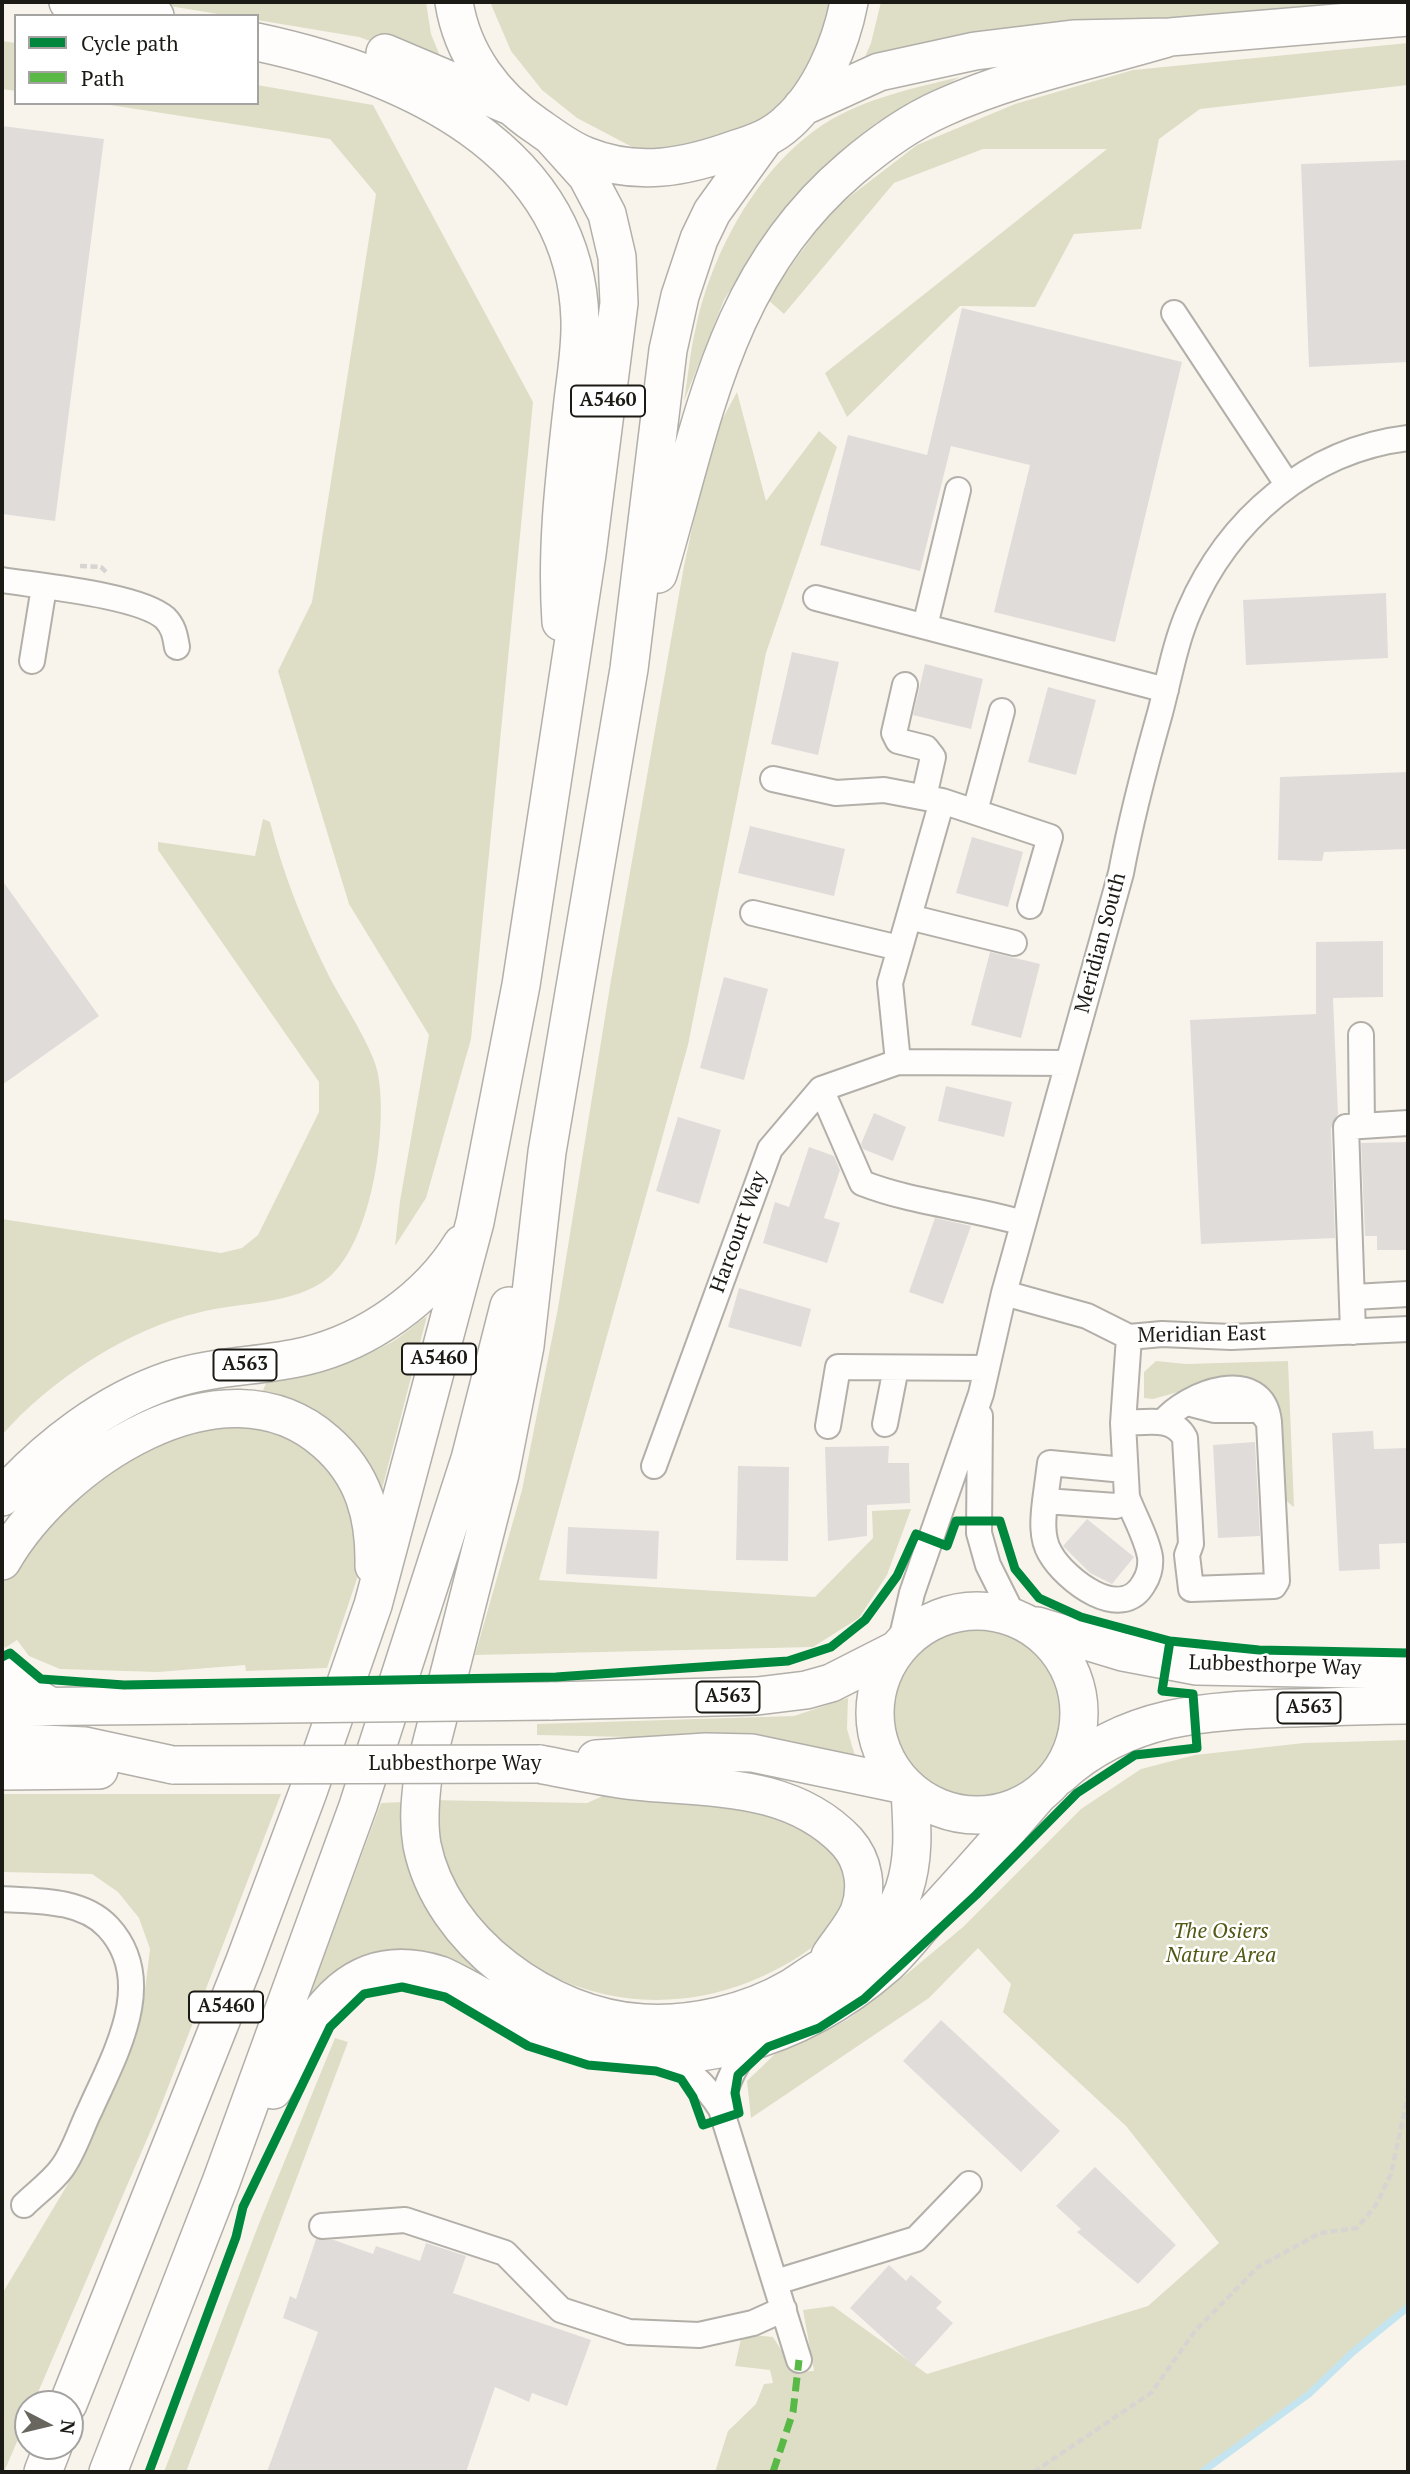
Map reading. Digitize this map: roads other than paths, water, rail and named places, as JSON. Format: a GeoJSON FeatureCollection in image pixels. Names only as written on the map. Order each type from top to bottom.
{"type":"FeatureCollection","features":[{"type":"Feature","properties":{"kind":"highway"},"geometry":{"type":"LineString","coordinates":[[68,2],[143,14]]}},
{"type":"Feature","properties":{"kind":"highway"},"geometry":{"type":"LineString","coordinates":[[454,2],[464,42],[473,59],[509,106]]}},
{"type":"Feature","properties":{"kind":"highway"},"geometry":{"type":"LineString","coordinates":[[802,107],[836,47],[849,2]]}},
{"type":"Feature","properties":{"kind":"highway"},"geometry":{"type":"LineString","coordinates":[[259,26],[358,45],[387,54],[461,88],[509,106],[552,137],[587,157],[622,166],[648,168],[684,166],[763,141],[802,107],[879,72],[962,53],[1073,39],[1170,37],[1408,17]]}},
{"type":"Feature","properties":{"kind":"highway"},"geometry":{"type":"LineString","coordinates":[[629,669],[720,359],[752,287],[799,219],[833,183],[864,156],[919,119],[974,95],[1044,72],[1170,37]]}},
{"type":"Feature","properties":{"kind":"highway"},"geometry":{"type":"LineString","coordinates":[[259,43],[364,70],[438,107],[488,140],[516,165],[552,218],[572,268],[580,322],[560,525],[558,581],[566,682]]}},
{"type":"Feature","properties":{"kind":"highway","name":"A5460"},"geometry":{"type":"LineString","coordinates":[[74,2390],[277,1878],[373,1605],[475,1222],[521,985],[607,408],[619,303],[613,236],[598,194],[580,167],[552,137]]}},
{"type":"Feature","properties":{"kind":"highway","name":"A5460"},"geometry":{"type":"LineString","coordinates":[[108,2472],[221,2182],[358,1806],[470,1459],[547,1153],[629,669],[661,389],[680,296],[712,212],[763,141]]}},
{"type":"Feature","properties":{"kind":"highway"},"geometry":{"type":"LineString","coordinates":[[547,1153],[525,1346],[502,1461],[459,1644],[423,1777],[419,1805],[423,1848],[443,1896],[472,1937],[518,1978],[571,2007],[643,2023],[705,2019],[752,2007],[790,1989],[858,1949],[880,1928],[903,1892],[913,1846],[907,1788]]}},
{"type":"Feature","properties":{"kind":"highway","name":"A563"},"geometry":{"type":"LineString","coordinates":[[2,1497],[60,1443],[91,1420],[143,1391],[200,1371],[306,1356],[354,1338],[407,1306],[433,1284],[475,1222]]}},
{"type":"Feature","properties":{"kind":"highway"},"geometry":{"type":"LineString","coordinates":[[2,1561],[22,1529],[47,1502],[105,1454],[136,1436],[171,1420],[201,1412],[220,1409],[267,1412],[300,1423],[319,1436],[356,1476],[372,1516],[373,1605]]}},
{"type":"Feature","properties":{"kind":"highway"},"geometry":{"type":"LineString","coordinates":[[221,2182],[316,2017],[337,1991],[364,1975],[391,1970],[426,1971],[455,1982],[527,2025],[550,2034],[592,2047],[658,2055],[706,2053],[773,2035],[816,2014],[888,1962],[1044,1790],[1072,1751],[1078,1724],[1078,1697],[1070,1670],[1059,1652],[1045,1637],[1018,1619],[978,1610],[953,1613],[919,1628],[898,1647],[879,1683],[874,1719],[887,1762],[907,1788],[947,1811],[974,1815],[1015,1808],[1044,1790]]}},
{"type":"Feature","properties":{"kind":"highway","name":"Lubbesthorpe Way"},"geometry":{"type":"LineString","coordinates":[[1018,1619],[1123,1652],[1198,1666],[1408,1670]]}},
{"type":"Feature","properties":{"kind":"highway","name":"A563"},"geometry":{"type":"LineString","coordinates":[[2,1707],[757,1696],[806,1690],[831,1683],[898,1647]]}},
{"type":"Feature","properties":{"kind":"highway"},"geometry":{"type":"LineString","coordinates":[[2,1673],[11,1683],[48,1705]]}},
{"type":"Feature","properties":{"kind":"highway","name":"Lubbesthorpe Way"},"geometry":{"type":"LineString","coordinates":[[1044,1790],[1073,1763],[1112,1740],[1176,1716],[1225,1711],[1408,1705]]}},
{"type":"Feature","properties":{"kind":"highway"},"geometry":{"type":"LineString","coordinates":[[2,1742],[85,1746],[173,1765]]}},
{"type":"Feature","properties":{"kind":"highway","name":"Lubbesthorpe Way"},"geometry":{"type":"LineString","coordinates":[[2,1771],[173,1765],[539,1764],[706,1752],[752,1754],[907,1788]]}},
{"type":"Feature","properties":{"kind":"highway"},"geometry":{"type":"LineString","coordinates":[[539,1764],[633,1781],[719,1786],[768,1797],[803,1809],[821,1820],[851,1847],[863,1874],[864,1888],[858,1913],[821,1969]]}},
{"type":"Feature","properties":{"kind":"street"},"geometry":{"type":"LineString","coordinates":[[1174,313],[1287,484]]}},
{"type":"Feature","properties":{"kind":"street","name":"Meridian South"},"geometry":{"type":"LineString","coordinates":[[898,1647],[912,1593],[981,1394],[1004,1293],[1121,873],[1130,821],[1188,612],[1216,560],[1257,510],[1287,484],[1336,458],[1372,444],[1408,438]]}},
{"type":"Feature","properties":{"kind":"street"},"geometry":{"type":"LineString","coordinates":[[925,626],[958,490]]}},
{"type":"Feature","properties":{"kind":"street"},"geometry":{"type":"LineString","coordinates":[[2,580],[115,598],[163,616],[174,628],[177,647]]}},
{"type":"Feature","properties":{"kind":"street"},"geometry":{"type":"LineString","coordinates":[[32,661],[44,587]]}},
{"type":"Feature","properties":{"kind":"street"},"geometry":{"type":"LineString","coordinates":[[816,598],[1166,690]]}},
{"type":"Feature","properties":{"kind":"street"},"geometry":{"type":"LineString","coordinates":[[898,1062],[890,983],[909,917],[933,799],[933,757],[926,748],[898,741],[894,733],[905,685]]}},
{"type":"Feature","properties":{"kind":"street"},"geometry":{"type":"LineString","coordinates":[[982,813],[1002,711]]}},
{"type":"Feature","properties":{"kind":"street"},"geometry":{"type":"LineString","coordinates":[[773,779],[836,793],[884,790],[933,799],[1051,837],[1030,906]]}},
{"type":"Feature","properties":{"kind":"street"},"geometry":{"type":"LineString","coordinates":[[753,913],[899,948]]}},
{"type":"Feature","properties":{"kind":"street"},"geometry":{"type":"LineString","coordinates":[[909,917],[1014,943]]}},
{"type":"Feature","properties":{"kind":"street"},"geometry":{"type":"LineString","coordinates":[[1361,1035],[1362,1126]]}},
{"type":"Feature","properties":{"kind":"street"},"geometry":{"type":"LineString","coordinates":[[1023,1223],[975,1209],[886,1192],[862,1182],[821,1089],[898,1062],[1068,1063]]}},
{"type":"Feature","properties":{"kind":"street","name":"Harcourt Way"},"geometry":{"type":"LineString","coordinates":[[654,1466],[770,1149],[821,1089]]}},
{"type":"Feature","properties":{"kind":"street"},"geometry":{"type":"LineString","coordinates":[[1353,1332],[1354,1297],[1346,1127],[1408,1123]]}},
{"type":"Feature","properties":{"kind":"street","name":"Meridian East"},"geometry":{"type":"LineString","coordinates":[[1004,1293],[1087,1316],[1129,1337],[1408,1329]]}},
{"type":"Feature","properties":{"kind":"street"},"geometry":{"type":"LineString","coordinates":[[1354,1297],[1408,1294]]}},
{"type":"Feature","properties":{"kind":"street"},"geometry":{"type":"LineString","coordinates":[[1124,1470],[1050,1463],[1045,1501],[1043,1533],[1049,1552],[1062,1569],[1093,1593],[1108,1600],[1133,1597],[1149,1573],[1150,1557],[1127,1497],[1124,1470],[1123,1423],[1129,1337]]}},
{"type":"Feature","properties":{"kind":"street"},"geometry":{"type":"LineString","coordinates":[[828,1426],[838,1367],[986,1368]]}},
{"type":"Feature","properties":{"kind":"street"},"geometry":{"type":"LineString","coordinates":[[885,1424],[896,1368]]}},
{"type":"Feature","properties":{"kind":"street"},"geometry":{"type":"LineString","coordinates":[[1123,1423],[1163,1422],[1180,1429],[1185,1438],[1191,1544],[1187,1555],[1189,1585],[1195,1592],[1269,1588],[1277,1581],[1269,1422],[1268,1412],[1259,1396],[1240,1389],[1213,1390],[1174,1408],[1163,1422]]}},
{"type":"Feature","properties":{"kind":"street","name":"Meridian South"},"geometry":{"type":"LineString","coordinates":[[981,1394],[979,1533],[988,1565],[1018,1619]]}},
{"type":"Feature","properties":{"kind":"street"},"geometry":{"type":"LineString","coordinates":[[1045,1501],[1116,1506],[1123,1503],[1127,1497]]}},
{"type":"Feature","properties":{"kind":"street"},"geometry":{"type":"LineString","coordinates":[[2,1899],[64,1904],[107,1925],[130,1959],[132,1978],[131,2003],[112,2062],[63,2167],[24,2205]]}},
{"type":"Feature","properties":{"kind":"street"},"geometry":{"type":"LineString","coordinates":[[721,2109],[725,2086],[736,2063],[754,2041]]}},
{"type":"Feature","properties":{"kind":"street"},"geometry":{"type":"LineString","coordinates":[[658,2055],[687,2068],[704,2084],[721,2109],[799,2360]]}},
{"type":"Feature","properties":{"kind":"street"},"geometry":{"type":"LineString","coordinates":[[776,2281],[916,2239],[969,2184]]}},
{"type":"Feature","properties":{"kind":"street"},"geometry":{"type":"LineString","coordinates":[[322,2226],[405,2220],[505,2253],[561,2310],[629,2332],[699,2335],[753,2323],[784,2309]]}},
{"type":"Feature","properties":{"kind":"waterway"},"geometry":{"type":"LineString","coordinates":[[1202,2472],[1309,2394],[1353,2352],[1408,2307]]}},
{"type":"Feature","properties":{"kind":"park label","name":"The Osiers Nature Area"},"geometry":{"type":"Point","coordinates":[1221,1944]}}]}
